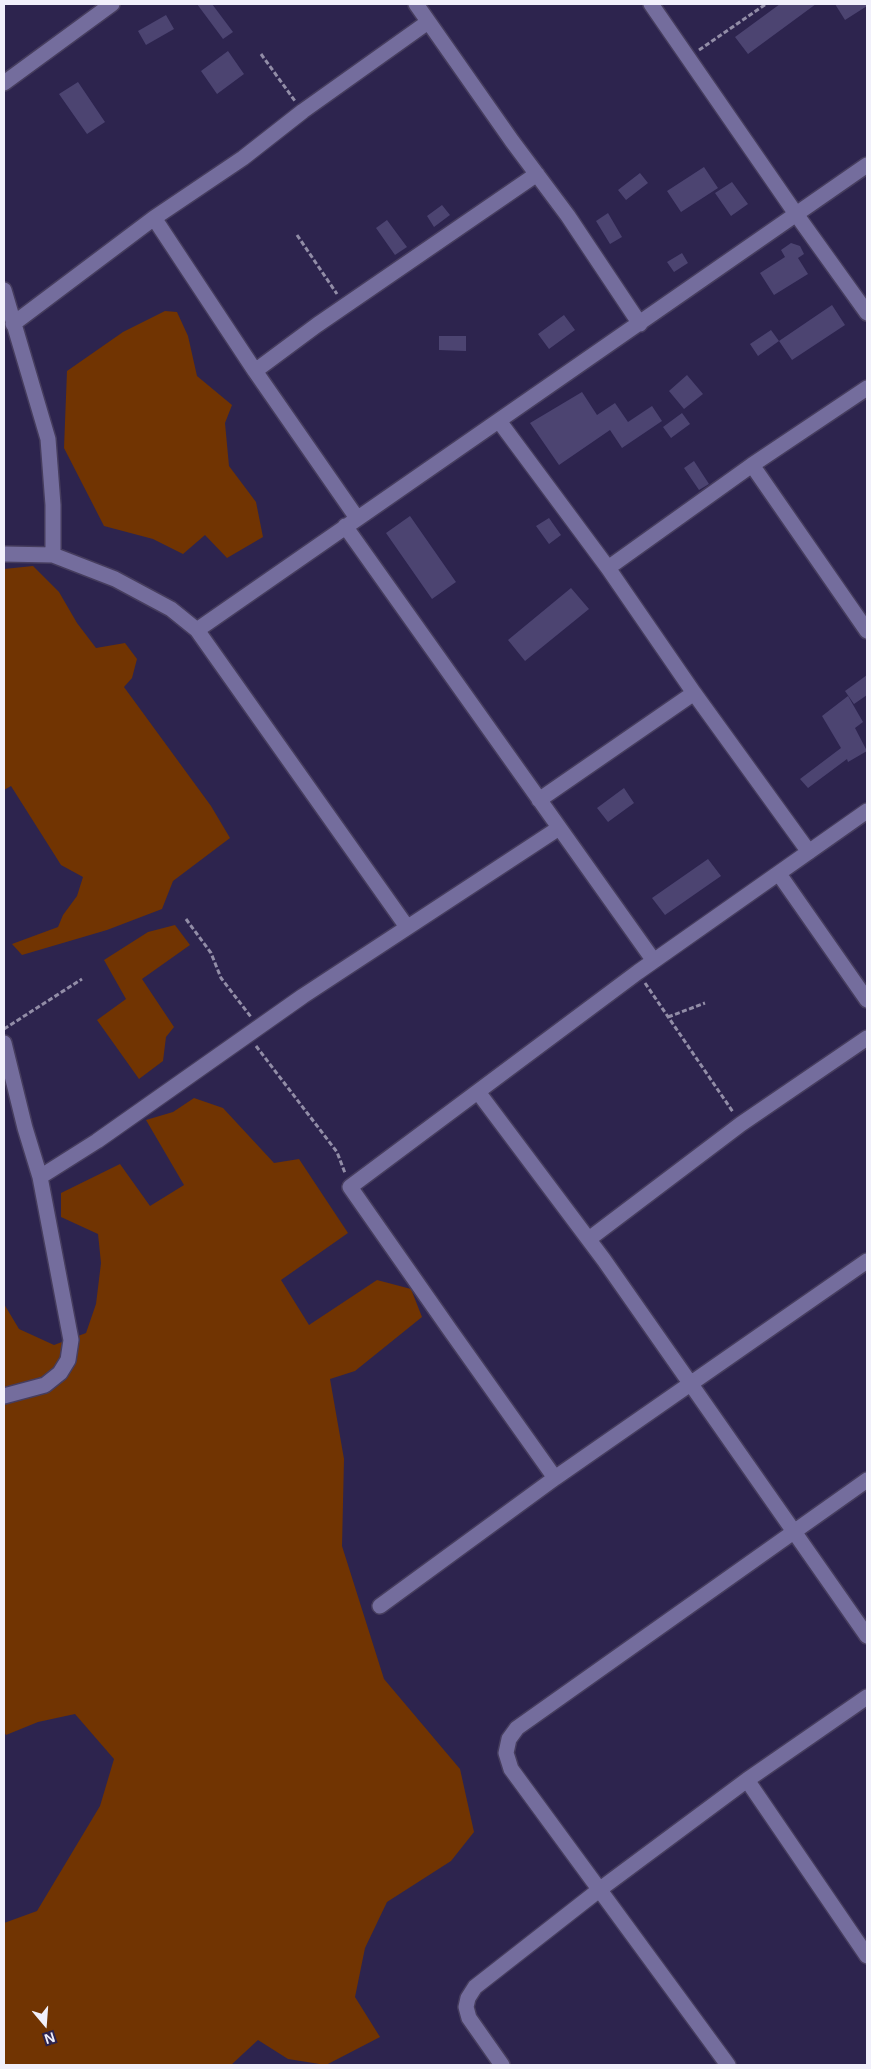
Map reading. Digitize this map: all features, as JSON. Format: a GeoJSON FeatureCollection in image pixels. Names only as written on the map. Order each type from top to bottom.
{"type":"FeatureCollection","features":[{"type":"Feature","properties":{"kind":"street"},"geometry":{"type":"LineString","coordinates":[[4,83],[92,10],[112,4]]}},
{"type":"Feature","properties":{"kind":"street"},"geometry":{"type":"LineString","coordinates":[[416,4],[568,216],[640,324]]}},
{"type":"Feature","properties":{"kind":"street"},"geometry":{"type":"LineString","coordinates":[[651,4],[867,313]]}},
{"type":"Feature","properties":{"kind":"street"},"geometry":{"type":"LineString","coordinates":[[13,324],[154,218],[243,158],[303,111],[428,22]]}},
{"type":"Feature","properties":{"kind":"street"},"geometry":{"type":"LineString","coordinates":[[197,630],[867,165]]}},
{"type":"Feature","properties":{"kind":"street"},"geometry":{"type":"LineString","coordinates":[[255,371],[345,305],[537,174]]}},
{"type":"Feature","properties":{"kind":"street"},"geometry":{"type":"LineString","coordinates":[[154,218],[255,371],[351,522],[539,800],[654,961]]}},
{"type":"Feature","properties":{"kind":"street"},"geometry":{"type":"LineString","coordinates":[[4,290],[48,439],[53,505],[53,555]]}},
{"type":"Feature","properties":{"kind":"street"},"geometry":{"type":"LineString","coordinates":[[608,568],[752,465],[867,388]]}},
{"type":"Feature","properties":{"kind":"street"},"geometry":{"type":"LineString","coordinates":[[499,421],[608,568],[694,693],[809,852]]}},
{"type":"Feature","properties":{"kind":"street"},"geometry":{"type":"LineString","coordinates":[[752,465],[867,631]]}},
{"type":"Feature","properties":{"kind":"street"},"geometry":{"type":"LineString","coordinates":[[4,554],[53,555],[115,579],[145,593],[171,609],[197,630],[407,927]]}},
{"type":"Feature","properties":{"kind":"street"},"geometry":{"type":"LineString","coordinates":[[539,800],[694,693]]}},
{"type":"Feature","properties":{"kind":"street"},"geometry":{"type":"LineString","coordinates":[[555,1478],[350,1187],[638,972],[867,811]]}},
{"type":"Feature","properties":{"kind":"street"},"geometry":{"type":"LineString","coordinates":[[40,1177],[97,1141],[407,927],[559,828]]}},
{"type":"Feature","properties":{"kind":"street"},"geometry":{"type":"LineString","coordinates":[[779,874],[867,1000]]}},
{"type":"Feature","properties":{"kind":"street"},"geometry":{"type":"LineString","coordinates":[[589,1239],[741,1124],[867,1038]]}},
{"type":"Feature","properties":{"kind":"street"},"geometry":{"type":"LineString","coordinates":[[4,1043],[25,1128],[40,1177],[71,1340],[68,1360],[60,1373],[44,1384],[4,1396]]}},
{"type":"Feature","properties":{"kind":"street"},"geometry":{"type":"LineString","coordinates":[[478,1092],[589,1239],[867,1636]]}},
{"type":"Feature","properties":{"kind":"street"},"geometry":{"type":"LineString","coordinates":[[380,1606],[555,1478],[867,1260]]}},
{"type":"Feature","properties":{"kind":"street"},"geometry":{"type":"LineString","coordinates":[[728,2065],[511,1769],[506,1753],[509,1739],[517,1728],[867,1480]]}},
{"type":"Feature","properties":{"kind":"street"},"geometry":{"type":"LineString","coordinates":[[502,2065],[469,2018],[466,2007],[468,1998],[475,1987],[747,1780],[867,1697]]}},
{"type":"Feature","properties":{"kind":"street"},"geometry":{"type":"LineString","coordinates":[[747,1780],[867,1956]]}},
{"type":"Feature","properties":{"kind":"path"},"geometry":{"type":"LineString","coordinates":[[688,57],[766,4]]}},
{"type":"Feature","properties":{"kind":"path"},"geometry":{"type":"LineString","coordinates":[[261,54],[303,111]]}},
{"type":"Feature","properties":{"kind":"path"},"geometry":{"type":"LineString","coordinates":[[297,235],[345,305]]}},
{"type":"Feature","properties":{"kind":"path"},"geometry":{"type":"LineString","coordinates":[[186,919],[211,953],[221,978],[254,1031],[337,1152],[350,1187]]}},
{"type":"Feature","properties":{"kind":"path"},"geometry":{"type":"LineString","coordinates":[[638,972],[741,1124]]}},
{"type":"Feature","properties":{"kind":"path"},"geometry":{"type":"LineString","coordinates":[[4,1029],[82,979]]}},
{"type":"Feature","properties":{"kind":"path"},"geometry":{"type":"LineString","coordinates":[[668,1017],[705,1003]]}},
{"type":"Feature","properties":{"kind":"shaded area"},"geometry":{"type":"Polygon","coordinates":[[[165,311],[177,312],[188,336],[197,376],[232,405],[225,423],[229,466],[256,502],[263,537],[227,558],[205,535],[183,554],[153,539],[104,526],[64,448],[67,371],[123,332],[165,311]]]}},
{"type":"Feature","properties":{"kind":"shaded area"},"geometry":{"type":"Polygon","coordinates":[[[33,566],[59,592],[77,623],[96,648],[125,643],[137,659],[132,678],[124,687],[211,806],[230,838],[173,881],[162,909],[107,930],[22,955],[12,944],[58,927],[63,915],[77,896],[83,877],[61,865],[11,786],[4,790],[4,569],[33,566]]]}},
{"type":"Feature","properties":{"kind":"shaded area"},"geometry":{"type":"Polygon","coordinates":[[[175,925],[190,945],[142,979],[174,1027],[166,1037],[163,1061],[139,1079],[97,1020],[126,999],[104,960],[148,932],[175,925]]]}},
{"type":"Feature","properties":{"kind":"shaded area"},"geometry":{"type":"Polygon","coordinates":[[[194,1098],[223,1108],[274,1163],[299,1159],[348,1233],[281,1280],[309,1325],[377,1280],[411,1289],[422,1317],[355,1371],[330,1379],[344,1459],[342,1546],[384,1679],[460,1769],[474,1832],[451,1861],[387,1902],[365,1948],[355,1997],[380,2037],[326,2065],[288,2059],[258,2040],[231,2065],[4,2065],[4,1923],[37,1911],[100,1806],[114,1759],[75,1714],[38,1722],[6,1735],[4,1732],[4,1304],[19,1329],[54,1345],[86,1333],[96,1304],[101,1263],[98,1234],[61,1217],[61,1193],[120,1164],[150,1206],[184,1185],[146,1120],[173,1112],[194,1098]]]}},
{"type":"Feature","properties":{"kind":"building"},"geometry":{"type":"Polygon","coordinates":[[[197,4],[212,4],[233,32],[223,39],[197,4]]]}},
{"type":"Feature","properties":{"kind":"building"},"geometry":{"type":"Polygon","coordinates":[[[780,4],[816,4],[748,54],[735,37],[780,4]]]}},
{"type":"Feature","properties":{"kind":"building"},"geometry":{"type":"Polygon","coordinates":[[[835,4],[867,4],[867,6],[845,20],[835,4]]]}},
{"type":"Feature","properties":{"kind":"building"},"geometry":{"type":"Polygon","coordinates":[[[166,15],[174,29],[146,45],[138,31],[166,15]]]}},
{"type":"Feature","properties":{"kind":"building"},"geometry":{"type":"Polygon","coordinates":[[[228,51],[244,74],[217,94],[201,71],[228,51]]]}},
{"type":"Feature","properties":{"kind":"building"},"geometry":{"type":"Polygon","coordinates":[[[78,82],[105,122],[87,134],[59,94],[78,82]]]}},
{"type":"Feature","properties":{"kind":"building"},"geometry":{"type":"Polygon","coordinates":[[[704,167],[718,188],[681,212],[667,191],[704,167]]]}},
{"type":"Feature","properties":{"kind":"building"},"geometry":{"type":"Polygon","coordinates":[[[640,173],[648,183],[626,200],[618,190],[640,173]]]}},
{"type":"Feature","properties":{"kind":"building"},"geometry":{"type":"Polygon","coordinates":[[[732,182],[748,204],[731,216],[715,193],[732,182]]]}},
{"type":"Feature","properties":{"kind":"building"},"geometry":{"type":"Polygon","coordinates":[[[442,205],[450,215],[434,227],[427,216],[442,205]]]}},
{"type":"Feature","properties":{"kind":"building"},"geometry":{"type":"Polygon","coordinates":[[[608,213],[622,237],[610,244],[596,221],[608,213]]]}},
{"type":"Feature","properties":{"kind":"building"},"geometry":{"type":"Polygon","coordinates":[[[387,220],[407,247],[395,255],[376,228],[387,220]]]}},
{"type":"Feature","properties":{"kind":"building"},"geometry":{"type":"Polygon","coordinates":[[[791,243],[800,246],[804,254],[798,258],[808,274],[774,295],[760,273],[785,257],[781,250],[791,243]]]}},
{"type":"Feature","properties":{"kind":"building"},"geometry":{"type":"Polygon","coordinates":[[[682,253],[688,263],[674,272],[667,262],[682,253]]]}},
{"type":"Feature","properties":{"kind":"building"},"geometry":{"type":"Polygon","coordinates":[[[832,305],[845,325],[792,360],[779,341],[832,305]]]}},
{"type":"Feature","properties":{"kind":"building"},"geometry":{"type":"Polygon","coordinates":[[[564,315],[575,330],[549,349],[538,334],[564,315]]]}},
{"type":"Feature","properties":{"kind":"building"},"geometry":{"type":"Polygon","coordinates":[[[771,330],[779,341],[758,356],[750,344],[771,330]]]}},
{"type":"Feature","properties":{"kind":"building"},"geometry":{"type":"Polygon","coordinates":[[[439,336],[466,336],[466,351],[439,350],[439,336]]]}},
{"type":"Feature","properties":{"kind":"building"},"geometry":{"type":"Polygon","coordinates":[[[687,375],[703,394],[684,409],[669,391],[687,375]]]}},
{"type":"Feature","properties":{"kind":"building"},"geometry":{"type":"Polygon","coordinates":[[[582,392],[597,415],[615,403],[628,422],[652,406],[662,421],[622,448],[610,430],[559,465],[530,423],[582,392]]]}},
{"type":"Feature","properties":{"kind":"building"},"geometry":{"type":"Polygon","coordinates":[[[682,413],[690,424],[671,438],[663,427],[682,413]]]}},
{"type":"Feature","properties":{"kind":"building"},"geometry":{"type":"Polygon","coordinates":[[[694,461],[709,484],[699,490],[684,468],[694,461]]]}},
{"type":"Feature","properties":{"kind":"building"},"geometry":{"type":"Polygon","coordinates":[[[410,516],[456,582],[432,599],[386,533],[410,516]]]}},
{"type":"Feature","properties":{"kind":"building"},"geometry":{"type":"Polygon","coordinates":[[[549,518],[561,535],[549,544],[536,526],[549,518]]]}},
{"type":"Feature","properties":{"kind":"building"},"geometry":{"type":"Polygon","coordinates":[[[571,588],[589,609],[525,661],[508,640],[571,588]]]}},
{"type":"Feature","properties":{"kind":"building"},"geometry":{"type":"Polygon","coordinates":[[[867,675],[867,695],[854,704],[845,691],[867,675]]]}},
{"type":"Feature","properties":{"kind":"building"},"geometry":{"type":"Polygon","coordinates":[[[848,696],[863,722],[855,728],[867,751],[848,762],[847,759],[808,788],[800,779],[841,748],[822,716],[848,696]]]}},
{"type":"Feature","properties":{"kind":"building"},"geometry":{"type":"Polygon","coordinates":[[[624,788],[634,803],[608,822],[597,808],[624,788]]]}},
{"type":"Feature","properties":{"kind":"building"},"geometry":{"type":"Polygon","coordinates":[[[708,859],[721,876],[665,915],[652,898],[708,859]]]}}]}
